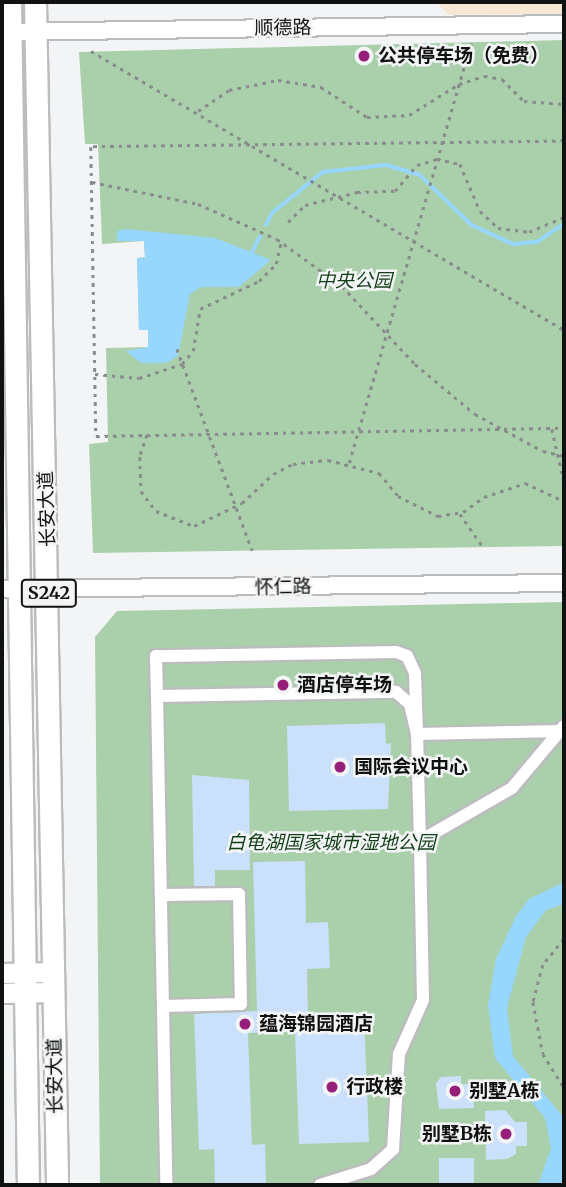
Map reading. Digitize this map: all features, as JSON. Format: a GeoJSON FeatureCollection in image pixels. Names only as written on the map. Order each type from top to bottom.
{"type":"FeatureCollection","features":[{"type":"Feature","properties":{"kind":"main road","name":"长安大道"},"geometry":{"type":"LineString","coordinates":[[10,2],[6,32],[11,589],[25,982],[28,1185]]}},
{"type":"Feature","properties":{"kind":"main road","name":"长安大道"},"geometry":{"type":"LineString","coordinates":[[35,2],[49,589],[57,1185]]}},
{"type":"Feature","properties":{"kind":"main road"},"geometry":{"type":"LineString","coordinates":[[2,972],[25,982],[53,982]]}},
{"type":"Feature","properties":{"kind":"main road"},"geometry":{"type":"LineString","coordinates":[[2,993],[25,982]]}},
{"type":"Feature","properties":{"kind":"street","name":"顺德路"},"geometry":{"type":"LineString","coordinates":[[6,32],[564,24]]}},
{"type":"Feature","properties":{"kind":"street","name":"怀仁路"},"geometry":{"type":"LineString","coordinates":[[11,589],[564,583]]}},
{"type":"Feature","properties":{"kind":"street"},"geometry":{"type":"LineString","coordinates":[[166,1185],[156,656],[402,653],[415,673],[423,1000],[399,1054],[393,1149],[370,1169],[320,1185]]}},
{"type":"Feature","properties":{"kind":"street"},"geometry":{"type":"LineString","coordinates":[[157,696],[396,692],[410,704],[417,734]]}},
{"type":"Feature","properties":{"kind":"street"},"geometry":{"type":"LineString","coordinates":[[417,734],[563,729]]}},
{"type":"Feature","properties":{"kind":"street"},"geometry":{"type":"LineString","coordinates":[[419,841],[491,804],[539,762],[563,729]]}},
{"type":"Feature","properties":{"kind":"street"},"geometry":{"type":"LineString","coordinates":[[162,895],[239,894],[241,977],[241,1004],[164,1006]]}},
{"type":"Feature","properties":{"kind":"path"},"geometry":{"type":"LineString","coordinates":[[349,463],[471,42]]}},
{"type":"Feature","properties":{"kind":"path"},"geometry":{"type":"LineString","coordinates":[[91,51],[198,111],[564,330]]}},
{"type":"Feature","properties":{"kind":"path"},"geometry":{"type":"LineString","coordinates":[[198,111],[229,90],[278,80],[321,87],[367,117],[397,118],[459,84],[484,76],[502,79],[524,101],[564,104]]}},
{"type":"Feature","properties":{"kind":"path"},"geometry":{"type":"LineString","coordinates":[[564,141],[91,147],[96,436],[564,428]]}},
{"type":"Feature","properties":{"kind":"path"},"geometry":{"type":"LineString","coordinates":[[288,222],[305,205],[340,196],[384,194],[403,183],[417,165],[438,159],[460,164],[480,211],[498,228],[529,232],[564,217]]}},
{"type":"Feature","properties":{"kind":"path"},"geometry":{"type":"LineString","coordinates":[[92,182],[198,204],[281,242],[342,286],[445,391],[500,430],[564,456]]}},
{"type":"Feature","properties":{"kind":"path"},"geometry":{"type":"LineString","coordinates":[[564,195],[564,208]]}},
{"type":"Feature","properties":{"kind":"path"},"geometry":{"type":"LineString","coordinates":[[95,374],[139,377],[182,364],[193,351],[200,309],[259,281],[276,264],[281,242]]}},
{"type":"Feature","properties":{"kind":"path"},"geometry":{"type":"LineString","coordinates":[[177,349],[252,550]]}},
{"type":"Feature","properties":{"kind":"path"},"geometry":{"type":"LineString","coordinates":[[552,429],[564,482]]}},
{"type":"Feature","properties":{"kind":"path"},"geometry":{"type":"LineString","coordinates":[[147,435],[139,473],[141,491],[156,511],[194,526],[236,506],[293,464],[349,463],[379,472],[398,496],[438,516],[460,514],[484,497],[525,483],[564,500]]}},
{"type":"Feature","properties":{"kind":"path"},"geometry":{"type":"LineString","coordinates":[[460,514],[483,547]]}},
{"type":"Feature","properties":{"kind":"path"},"geometry":{"type":"LineString","coordinates":[[564,939],[543,965],[533,1002],[543,1054],[564,1088]]}},
{"type":"Feature","properties":{"kind":"shaded area"},"geometry":{"type":"Polygon","coordinates":[[[437,2],[564,2],[564,14],[448,15],[437,2]]]}},
{"type":"Feature","properties":{"kind":"green space","name":"中央公园"},"geometry":{"type":"Polygon","coordinates":[[[564,40],[564,546],[93,553],[89,444],[108,442],[106,348],[148,347],[148,330],[139,330],[137,258],[145,257],[144,241],[102,244],[98,144],[85,144],[79,52],[564,40]]]}},
{"type":"Feature","properties":{"kind":"green space","name":"白龟湖国家城市湿地公园"},"geometry":{"type":"Polygon","coordinates":[[[564,602],[564,1185],[100,1185],[95,637],[117,611],[564,602]]]}},
{"type":"Feature","properties":{"kind":"water"},"geometry":{"type":"Polygon","coordinates":[[[125,229],[215,238],[271,260],[239,287],[201,287],[190,294],[178,356],[166,363],[141,363],[126,351],[148,347],[148,330],[139,330],[137,258],[145,258],[144,241],[117,241],[117,231],[125,229]]]}},
{"type":"Feature","properties":{"kind":"water"},"geometry":{"type":"Polygon","coordinates":[[[564,882],[564,904],[546,910],[526,937],[507,1008],[513,1056],[564,1118],[564,1185],[538,1185],[551,1148],[545,1118],[495,1058],[488,1006],[496,959],[516,916],[529,899],[564,882]]]}},
{"type":"Feature","properties":{"kind":"building","name":"国际会议中心"},"geometry":{"type":"Polygon","coordinates":[[[385,723],[386,744],[391,743],[388,809],[289,811],[287,726],[385,723]]]}},
{"type":"Feature","properties":{"kind":"building"},"geometry":{"type":"Polygon","coordinates":[[[192,775],[249,780],[250,870],[215,870],[215,886],[194,886],[192,775]]]}},
{"type":"Feature","properties":{"kind":"building","name":"蕴海锦园酒店"},"geometry":{"type":"Polygon","coordinates":[[[305,861],[306,923],[328,922],[330,968],[307,969],[308,1016],[364,1014],[369,1142],[299,1144],[295,1032],[248,1033],[252,1145],[265,1144],[266,1184],[215,1185],[214,1149],[199,1150],[194,1014],[257,1011],[253,862],[305,861]]]}},
{"type":"Feature","properties":{"kind":"building","name":"别墅A栋"},"geometry":{"type":"Polygon","coordinates":[[[461,1076],[461,1084],[473,1084],[474,1108],[439,1109],[436,1083],[441,1077],[461,1076]]]}},
{"type":"Feature","properties":{"kind":"building","name":"别墅B栋"},"geometry":{"type":"Polygon","coordinates":[[[505,1110],[515,1122],[527,1122],[527,1146],[516,1146],[516,1154],[507,1159],[486,1160],[485,1111],[505,1110]]]}},
{"type":"Feature","properties":{"kind":"building"},"geometry":{"type":"Polygon","coordinates":[[[439,1158],[474,1158],[474,1183],[439,1183],[439,1158]]]}},
{"type":"Feature","properties":{"kind":"waterway"},"geometry":{"type":"LineString","coordinates":[[266,225],[272,213],[323,172],[386,165],[420,175],[472,225],[513,244],[537,242],[564,224]]}},
{"type":"Feature","properties":{"kind":"waterway"},"geometry":{"type":"LineString","coordinates":[[252,252],[260,237]]}},
{"type":"Feature","properties":{"kind":"place","name":"公共停车场（免费）"},"geometry":{"type":"Point","coordinates":[364,56]}},
{"type":"Feature","properties":{"kind":"place","name":"酒店停车场"},"geometry":{"type":"Point","coordinates":[283,685]}},
{"type":"Feature","properties":{"kind":"place","name":"国际会议中心"},"geometry":{"type":"Point","coordinates":[340,767]}},
{"type":"Feature","properties":{"kind":"place","name":"蕴海锦园酒店"},"geometry":{"type":"Point","coordinates":[245,1024]}},
{"type":"Feature","properties":{"kind":"place","name":"行政楼"},"geometry":{"type":"Point","coordinates":[332,1087]}},
{"type":"Feature","properties":{"kind":"place","name":"别墅A栋"},"geometry":{"type":"Point","coordinates":[455,1091]}},
{"type":"Feature","properties":{"kind":"place","name":"别墅B栋"},"geometry":{"type":"Point","coordinates":[506,1134]}}]}
